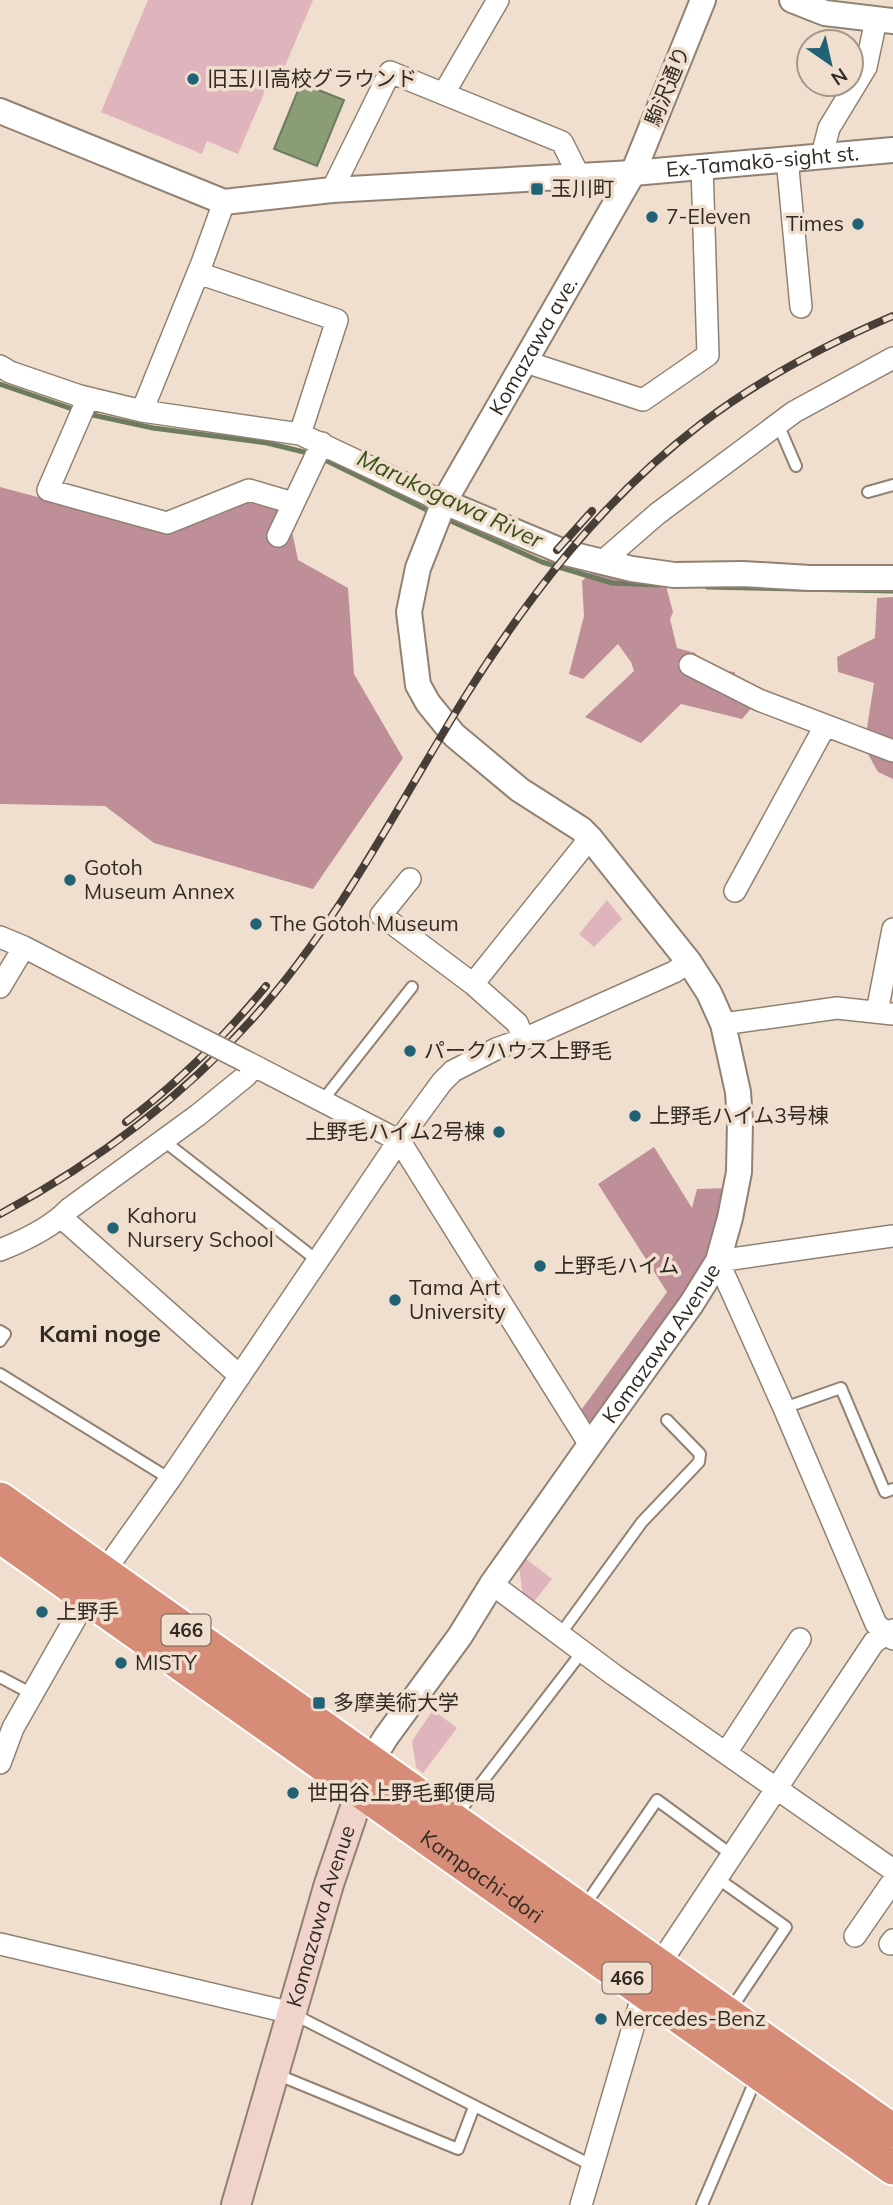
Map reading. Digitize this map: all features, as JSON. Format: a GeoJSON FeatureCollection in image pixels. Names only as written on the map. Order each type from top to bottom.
{"type":"FeatureCollection","features":[{"type":"Feature","properties":{"kind":"highway","name":"Kampachi-dori"},"geometry":{"type":"LineString","coordinates":[[0,1499],[96,1585]]}},
{"type":"Feature","properties":{"kind":"highway","name":"Kampachi-dori"},"geometry":{"type":"LineString","coordinates":[[0,1536],[96,1585],[372,1763],[581,1910],[651,1978],[758,2073],[893,2168]]}},
{"type":"Feature","properties":{"kind":"highway","name":"Kampachi-dori"},"geometry":{"type":"LineString","coordinates":[[372,1763],[651,1978],[727,2014],[893,2132]]}},
{"type":"Feature","properties":{"kind":"main road","name":"Komazawa Avenue"},"geometry":{"type":"LineString","coordinates":[[236,2205],[329,1884],[372,1763]]}},
{"type":"Feature","properties":{"kind":"street"},"geometry":{"type":"LineString","coordinates":[[444,93],[498,0]]}},
{"type":"Feature","properties":{"kind":"street","name":"駒沢通り"},"geometry":{"type":"LineString","coordinates":[[633,173],[703,0]]}},
{"type":"Feature","properties":{"kind":"street"},"geometry":{"type":"LineString","coordinates":[[792,0],[825,13],[885,20],[866,67],[829,128],[822,155]]}},
{"type":"Feature","properties":{"kind":"street"},"geometry":{"type":"LineString","coordinates":[[332,190],[390,72],[562,142],[578,174]]}},
{"type":"Feature","properties":{"kind":"street"},"geometry":{"type":"LineString","coordinates":[[0,111],[224,202],[142,411]]}},
{"type":"Feature","properties":{"kind":"street","name":"Ex-Tamakō-sight st."},"geometry":{"type":"LineString","coordinates":[[224,202],[332,190],[578,174],[633,173],[893,150]]}},
{"type":"Feature","properties":{"kind":"street"},"geometry":{"type":"LineString","coordinates":[[787,158],[801,307]]}},
{"type":"Feature","properties":{"kind":"street"},"geometry":{"type":"LineString","coordinates":[[526,362],[643,400],[708,355],[702,166]]}},
{"type":"Feature","properties":{"kind":"street","name":"Komazawa ave."},"geometry":{"type":"LineString","coordinates":[[440,512],[633,173]]}},
{"type":"Feature","properties":{"kind":"street"},"geometry":{"type":"LineString","coordinates":[[198,273],[337,320],[300,434]]}},
{"type":"Feature","properties":{"kind":"street"},"geometry":{"type":"LineString","coordinates":[[603,561],[657,514],[794,412],[893,358]]}},
{"type":"Feature","properties":{"kind":"street"},"geometry":{"type":"LineString","coordinates":[[0,366],[10,372],[88,398],[142,411],[300,434],[322,443],[440,512],[566,552],[632,569],[674,575],[743,573],[810,578],[893,578]]}},
{"type":"Feature","properties":{"kind":"street"},"geometry":{"type":"LineString","coordinates":[[88,398],[48,490],[167,523],[249,490],[293,503]]}},
{"type":"Feature","properties":{"kind":"street"},"geometry":{"type":"LineString","coordinates":[[278,536],[322,443]]}},
{"type":"Feature","properties":{"kind":"street","name":"Komazawa Avenue"},"geometry":{"type":"LineString","coordinates":[[372,1763],[460,1636],[492,1584],[670,1336],[718,1261],[739,1172],[738,1092],[723,1024],[709,993],[689,962],[590,838],[520,790],[454,735],[428,703],[418,685],[409,612],[418,568],[440,512]]}},
{"type":"Feature","properties":{"kind":"street"},"geometry":{"type":"LineString","coordinates":[[690,665],[759,699],[893,751]]}},
{"type":"Feature","properties":{"kind":"street"},"geometry":{"type":"LineString","coordinates":[[735,891],[825,726]]}},
{"type":"Feature","properties":{"kind":"street"},"geometry":{"type":"LineString","coordinates":[[473,984],[590,838]]}},
{"type":"Feature","properties":{"kind":"street"},"geometry":{"type":"LineString","coordinates":[[410,879],[381,915],[473,984],[517,1023],[524,1039]]}},
{"type":"Feature","properties":{"kind":"street"},"geometry":{"type":"LineString","coordinates":[[723,1024],[837,1008],[885,1013],[893,929]]}},
{"type":"Feature","properties":{"kind":"street"},"geometry":{"type":"LineString","coordinates":[[0,937],[323,1100],[398,1142],[409,1154],[590,1445]]}},
{"type":"Feature","properties":{"kind":"street"},"geometry":{"type":"LineString","coordinates":[[0,987],[24,947]]}},
{"type":"Feature","properties":{"kind":"street"},"geometry":{"type":"LineString","coordinates":[[0,1763],[13,1728],[96,1585],[398,1142],[442,1082],[453,1072],[496,1049],[674,972],[689,962]]}},
{"type":"Feature","properties":{"kind":"street"},"geometry":{"type":"LineString","coordinates":[[0,1250],[61,1217],[164,1141],[246,1076],[249,1063]]}},
{"type":"Feature","properties":{"kind":"street"},"geometry":{"type":"LineString","coordinates":[[61,1217],[240,1376]]}},
{"type":"Feature","properties":{"kind":"street"},"geometry":{"type":"LineString","coordinates":[[891,1635],[876,1624],[785,1408],[718,1261],[893,1236]]}},
{"type":"Feature","properties":{"kind":"street"},"geometry":{"type":"LineString","coordinates":[[492,1584],[559,1636],[893,1870]]}},
{"type":"Feature","properties":{"kind":"street"},"geometry":{"type":"LineString","coordinates":[[581,2205],[651,1978],[874,1642],[891,1635]]}},
{"type":"Feature","properties":{"kind":"street"},"geometry":{"type":"LineString","coordinates":[[726,1754],[800,1639]]}},
{"type":"Feature","properties":{"kind":"street"},"geometry":{"type":"LineString","coordinates":[[855,1936],[893,1881]]}},
{"type":"Feature","properties":{"kind":"street"},"geometry":{"type":"LineString","coordinates":[[0,1944],[292,2013]]}},
{"type":"Feature","properties":{"kind":"lane"},"geometry":{"type":"LineString","coordinates":[[778,424],[796,466]]}},
{"type":"Feature","properties":{"kind":"lane"},"geometry":{"type":"LineString","coordinates":[[869,492],[893,485]]}},
{"type":"Feature","properties":{"kind":"lane"},"geometry":{"type":"LineString","coordinates":[[323,1100],[412,987]]}},
{"type":"Feature","properties":{"kind":"lane"},"geometry":{"type":"LineString","coordinates":[[164,1141],[318,1261]]}},
{"type":"Feature","properties":{"kind":"lane"},"geometry":{"type":"LineString","coordinates":[[0,1331],[5,1334],[0,1341]]}},
{"type":"Feature","properties":{"kind":"lane"},"geometry":{"type":"LineString","coordinates":[[0,1374],[170,1479]]}},
{"type":"Feature","properties":{"kind":"lane"},"geometry":{"type":"LineString","coordinates":[[785,1408],[841,1388],[885,1492],[893,1489]]}},
{"type":"Feature","properties":{"kind":"lane"},"geometry":{"type":"LineString","coordinates":[[559,1636],[642,1522],[699,1462],[700,1454],[667,1420]]}},
{"type":"Feature","properties":{"kind":"lane"},"geometry":{"type":"LineString","coordinates":[[453,1821],[582,1652]]}},
{"type":"Feature","properties":{"kind":"lane"},"geometry":{"type":"LineString","coordinates":[[0,1677],[32,1694]]}},
{"type":"Feature","properties":{"kind":"lane"},"geometry":{"type":"LineString","coordinates":[[581,1910],[657,1800],[732,1855]]}},
{"type":"Feature","properties":{"kind":"lane"},"geometry":{"type":"LineString","coordinates":[[717,1878],[786,1927],[727,2014]]}},
{"type":"Feature","properties":{"kind":"lane"},"geometry":{"type":"LineString","coordinates":[[292,2013],[593,2166]]}},
{"type":"Feature","properties":{"kind":"lane"},"geometry":{"type":"LineString","coordinates":[[702,2205],[758,2073]]}},
{"type":"Feature","properties":{"kind":"lane"},"geometry":{"type":"LineString","coordinates":[[274,2074],[458,2149],[474,2107]]}},
{"type":"Feature","properties":{"kind":"shaded area","name":"旧玉川高校グラウンド"},"geometry":{"type":"Polygon","coordinates":[[[148,0],[313,0],[279,80],[271,77],[238,154],[207,141],[202,154],[101,112],[148,0]]]}},
{"type":"Feature","properties":{"kind":"shaded area"},"geometry":{"type":"Polygon","coordinates":[[[301,83],[344,100],[317,166],[274,149],[301,83]]]}},
{"type":"Feature","properties":{"kind":"shaded area"},"geometry":{"type":"Polygon","coordinates":[[[0,487],[165,531],[219,515],[253,500],[287,508],[298,560],[348,588],[354,674],[403,758],[313,889],[154,843],[105,806],[0,804],[0,487]]]}},
{"type":"Feature","properties":{"kind":"shaded area"},"geometry":{"type":"Polygon","coordinates":[[[599,565],[664,579],[673,612],[670,619],[677,648],[695,653],[705,669],[735,672],[734,691],[755,704],[742,719],[681,704],[641,743],[585,717],[634,671],[618,644],[583,679],[569,674],[584,616],[582,581],[599,565]]]}},
{"type":"Feature","properties":{"kind":"shaded area"},"geometry":{"type":"Polygon","coordinates":[[[893,597],[893,779],[878,772],[864,747],[874,683],[838,672],[837,657],[875,638],[877,598],[893,597]]]}},
{"type":"Feature","properties":{"kind":"shaded area"},"geometry":{"type":"Polygon","coordinates":[[[607,900],[622,919],[594,947],[579,934],[607,900]]]}},
{"type":"Feature","properties":{"kind":"shaded area"},"geometry":{"type":"Polygon","coordinates":[[[654,1147],[692,1208],[697,1189],[727,1188],[717,1232],[685,1302],[591,1433],[579,1413],[667,1292],[598,1184],[654,1147]]]}},
{"type":"Feature","properties":{"kind":"shaded area"},"geometry":{"type":"Polygon","coordinates":[[[525,1558],[552,1579],[532,1604],[523,1598],[519,1565],[525,1558]]]}},
{"type":"Feature","properties":{"kind":"shaded area"},"geometry":{"type":"Polygon","coordinates":[[[433,1710],[457,1728],[423,1773],[416,1767],[412,1741],[433,1710]]]}},
{"type":"Feature","properties":{"kind":"waterway","name":"Marukogawa River"},"geometry":{"type":"LineString","coordinates":[[0,384],[78,411]]}},
{"type":"Feature","properties":{"kind":"waterway","name":"Marukogawa River"},"geometry":{"type":"LineString","coordinates":[[88,414],[153,428],[267,443],[312,454]]}},
{"type":"Feature","properties":{"kind":"waterway","name":"Marukogawa River"},"geometry":{"type":"LineString","coordinates":[[321,458],[431,512]]}},
{"type":"Feature","properties":{"kind":"waterway","name":"Marukogawa River"},"geometry":{"type":"LineString","coordinates":[[444,518],[542,562],[612,583],[659,585]]}},
{"type":"Feature","properties":{"kind":"waterway","name":"Marukogawa River"},"geometry":{"type":"LineString","coordinates":[[707,587],[893,591]]}},
{"type":"Feature","properties":{"kind":"railway"},"geometry":{"type":"LineString","coordinates":[[0,1214],[70,1173],[136,1127],[198,1075],[255,1016],[286,979],[341,902],[465,697],[515,622],[571,550],[632,484],[701,424],[746,392],[818,351],[893,316]]}},
{"type":"Feature","properties":{"kind":"railway"},"geometry":{"type":"LineString","coordinates":[[557,550],[592,511]]}},
{"type":"Feature","properties":{"kind":"railway"},"geometry":{"type":"LineString","coordinates":[[126,1122],[200,1058],[266,986]]}},
{"type":"Feature","properties":{"kind":"place","name":"旧玉川高校グラウンド"},"geometry":{"type":"Point","coordinates":[193,79]}},
{"type":"Feature","properties":{"kind":"place","name":"玉川町"},"geometry":{"type":"Point","coordinates":[537,189]}},
{"type":"Feature","properties":{"kind":"place","name":"7-Eleven"},"geometry":{"type":"Point","coordinates":[652,217]}},
{"type":"Feature","properties":{"kind":"place","name":"Times"},"geometry":{"type":"Point","coordinates":[858,224]}},
{"type":"Feature","properties":{"kind":"place","name":"Gotoh Museum Annex"},"geometry":{"type":"Point","coordinates":[70,880]}},
{"type":"Feature","properties":{"kind":"place","name":"The Gotoh Museum"},"geometry":{"type":"Point","coordinates":[256,924]}},
{"type":"Feature","properties":{"kind":"place","name":"パークハウス上野毛"},"geometry":{"type":"Point","coordinates":[410,1051]}},
{"type":"Feature","properties":{"kind":"place","name":"上野毛ハイム3号棟"},"geometry":{"type":"Point","coordinates":[635,1116]}},
{"type":"Feature","properties":{"kind":"place","name":"上野毛ハイム2号棟"},"geometry":{"type":"Point","coordinates":[499,1132]}},
{"type":"Feature","properties":{"kind":"place","name":"Kahoru Nursery School"},"geometry":{"type":"Point","coordinates":[113,1228]}},
{"type":"Feature","properties":{"kind":"place","name":"上野毛ハイム"},"geometry":{"type":"Point","coordinates":[540,1266]}},
{"type":"Feature","properties":{"kind":"place","name":"Tama Art University"},"geometry":{"type":"Point","coordinates":[395,1300]}},
{"type":"Feature","properties":{"kind":"place","name":"上野手"},"geometry":{"type":"Point","coordinates":[42,1612]}},
{"type":"Feature","properties":{"kind":"place","name":"MISTY"},"geometry":{"type":"Point","coordinates":[121,1663]}},
{"type":"Feature","properties":{"kind":"place","name":"多摩美術大学"},"geometry":{"type":"Point","coordinates":[319,1703]}},
{"type":"Feature","properties":{"kind":"place","name":"世田谷上野毛郵便局"},"geometry":{"type":"Point","coordinates":[293,1793]}},
{"type":"Feature","properties":{"kind":"place","name":"Mercedes-Benz"},"geometry":{"type":"Point","coordinates":[601,2019]}},
{"type":"Feature","properties":{"kind":"district","name":"Kami noge"},"geometry":{"type":"Point","coordinates":[100,1334]}}]}
